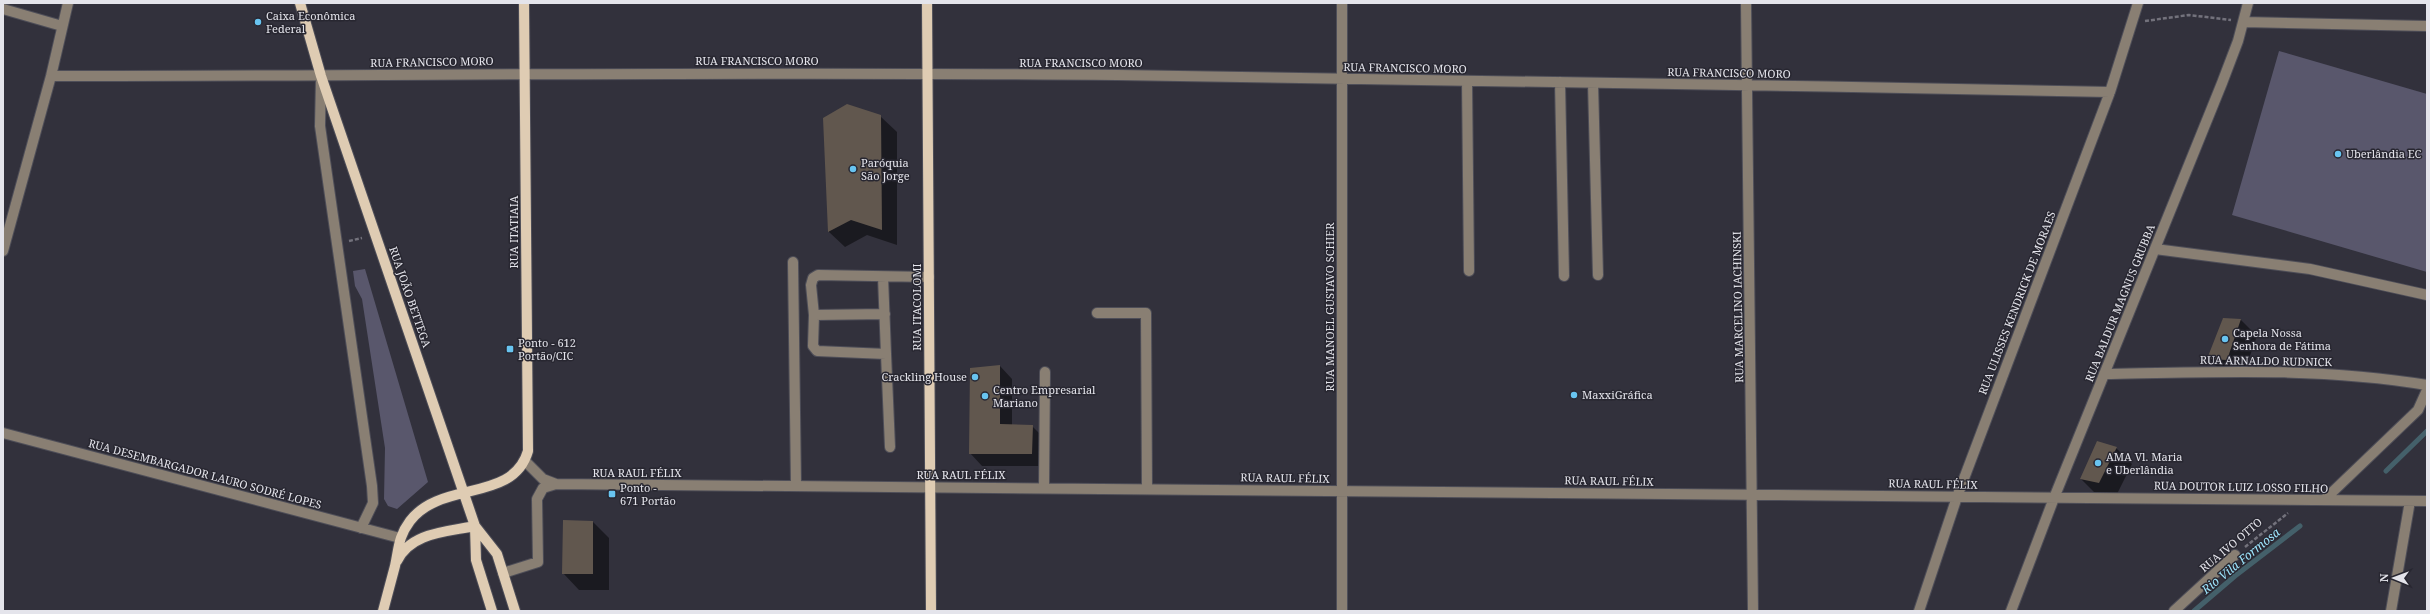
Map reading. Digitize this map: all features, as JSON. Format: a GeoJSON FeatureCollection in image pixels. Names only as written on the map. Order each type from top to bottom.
{"type":"FeatureCollection","features":[{"type":"Feature","properties":{"kind":"main road","name":"RUA JOÃO BETTEGA"},"geometry":{"type":"LineString","coordinates":[[300,3],[321,76],[463,493],[475,526],[497,554],[515,611]]}},
{"type":"Feature","properties":{"kind":"main road","name":"RUA ITATIAIA"},"geometry":{"type":"LineString","coordinates":[[524,3],[528,446],[525,461]]}},
{"type":"Feature","properties":{"kind":"main road","name":"RUA ITACOLOMI"},"geometry":{"type":"LineString","coordinates":[[927,3],[931,611]]}},
{"type":"Feature","properties":{"kind":"main road"},"geometry":{"type":"LineString","coordinates":[[383,611],[400,538],[411,519],[421,510],[436,501],[507,480],[515,475],[525,461]]}},
{"type":"Feature","properties":{"kind":"main road","name":"RUA JOÃO BETTEGA"},"geometry":{"type":"LineString","coordinates":[[475,526],[476,560],[492,611]]}},
{"type":"Feature","properties":{"kind":"main road"},"geometry":{"type":"LineString","coordinates":[[395,564],[404,550],[417,539],[475,526]]}},
{"type":"Feature","properties":{"kind":"street"},"geometry":{"type":"LineString","coordinates":[[3,251],[51,76],[68,3]]}},
{"type":"Feature","properties":{"kind":"street","name":"RUA MANOEL GUSTAVO SCHIER"},"geometry":{"type":"LineString","coordinates":[[1342,3],[1342,611]]}},
{"type":"Feature","properties":{"kind":"street","name":"RUA MARCELINO IACHINSKI"},"geometry":{"type":"LineString","coordinates":[[1746,3],[1753,611]]}},
{"type":"Feature","properties":{"kind":"street","name":"RUA ULISSES KENDRICK DE MORAES"},"geometry":{"type":"LineString","coordinates":[[1919,611],[1956,497],[2110,92],[2138,3]]}},
{"type":"Feature","properties":{"kind":"street","name":"RUA BALDUR MAGNUS GRUBBA"},"geometry":{"type":"LineString","coordinates":[[2011,611],[2054,498],[2222,83],[2244,22],[2248,3]]}},
{"type":"Feature","properties":{"kind":"street"},"geometry":{"type":"LineString","coordinates":[[3,9],[62,26]]}},
{"type":"Feature","properties":{"kind":"street"},"geometry":{"type":"LineString","coordinates":[[2244,22],[2427,26]]}},
{"type":"Feature","properties":{"kind":"street","name":"RUA FRANCISCO MORO"},"geometry":{"type":"LineString","coordinates":[[51,76],[321,76],[525,73],[927,74],[1342,78],[2110,92]]}},
{"type":"Feature","properties":{"kind":"street","name":"RUA JOÃO BETTEGA"},"geometry":{"type":"LineString","coordinates":[[321,76],[320,126],[372,486],[373,503],[361,528]]}},
{"type":"Feature","properties":{"kind":"street"},"geometry":{"type":"LineString","coordinates":[[1467,81],[1469,271]]}},
{"type":"Feature","properties":{"kind":"street"},"geometry":{"type":"LineString","coordinates":[[1560,82],[1564,276]]}},
{"type":"Feature","properties":{"kind":"street"},"geometry":{"type":"LineString","coordinates":[[1592,83],[1598,274]]}},
{"type":"Feature","properties":{"kind":"street"},"geometry":{"type":"LineString","coordinates":[[2155,249],[2310,269],[2427,295]]}},
{"type":"Feature","properties":{"kind":"street"},"geometry":{"type":"LineString","coordinates":[[793,262],[796,486]]}},
{"type":"Feature","properties":{"kind":"street"},"geometry":{"type":"LineString","coordinates":[[886,354],[816,351],[813,346],[814,315],[811,286],[813,278],[818,275],[883,278],[929,277]]}},
{"type":"Feature","properties":{"kind":"street"},"geometry":{"type":"LineString","coordinates":[[883,278],[890,447]]}},
{"type":"Feature","properties":{"kind":"street"},"geometry":{"type":"LineString","coordinates":[[1097,313],[1146,313],[1146,489]]}},
{"type":"Feature","properties":{"kind":"street"},"geometry":{"type":"LineString","coordinates":[[814,315],[885,314]]}},
{"type":"Feature","properties":{"kind":"street"},"geometry":{"type":"LineString","coordinates":[[1044,488],[1045,372]]}},
{"type":"Feature","properties":{"kind":"street","name":"RUA ARNALDO RUDNICK"},"geometry":{"type":"LineString","coordinates":[[2104,374],[2306,372],[2387,379],[2427,385]]}},
{"type":"Feature","properties":{"kind":"street"},"geometry":{"type":"LineString","coordinates":[[2324,500],[2418,410],[2427,390]]}},
{"type":"Feature","properties":{"kind":"street","name":"RUA DESEMBARGADOR LAURO SODRÉ LOPES"},"geometry":{"type":"LineString","coordinates":[[3,433],[400,538]]}},
{"type":"Feature","properties":{"kind":"street","name":"RUA RAUL FÉLIX"},"geometry":{"type":"LineString","coordinates":[[525,461],[543,479],[556,484],[2054,498]]}},
{"type":"Feature","properties":{"kind":"street"},"geometry":{"type":"LineString","coordinates":[[503,573],[538,562],[536,499],[543,488],[556,484]]}},
{"type":"Feature","properties":{"kind":"street","name":"RUA DOUTOR LUIZ LOSSO FILHO"},"geometry":{"type":"LineString","coordinates":[[2054,498],[2427,501]]}},
{"type":"Feature","properties":{"kind":"street"},"geometry":{"type":"LineString","coordinates":[[2391,611],[2410,501]]}},
{"type":"Feature","properties":{"kind":"street","name":"RUA IVO OTTO"},"geometry":{"type":"LineString","coordinates":[[2174,611],[2236,555]]}},
{"type":"Feature","properties":{"kind":"path"},"geometry":{"type":"LineString","coordinates":[[2131,24],[2189,15],[2244,22]]}},
{"type":"Feature","properties":{"kind":"path"},"geometry":{"type":"LineString","coordinates":[[336,244],[376,235]]}},
{"type":"Feature","properties":{"kind":"path","name":"RUA IVO OTTO"},"geometry":{"type":"LineString","coordinates":[[2236,555],[2305,500]]}},
{"type":"Feature","properties":{"kind":"shaded area","name":"Uberlândia EC"},"geometry":{"type":"Polygon","coordinates":[[[2279,51],[2427,94],[2427,272],[2232,215],[2279,51]]]}},
{"type":"Feature","properties":{"kind":"shaded area"},"geometry":{"type":"Polygon","coordinates":[[[365,269],[428,482],[397,509],[388,506],[384,499],[385,448],[362,299],[355,286],[353,271],[365,269]]]}},
{"type":"Feature","properties":{"kind":"building","name":"Paróquia São Jorge"},"geometry":{"type":"Polygon","coordinates":[[[847,104],[881,115],[882,230],[851,220],[828,232],[823,118],[847,104]]]}},
{"type":"Feature","properties":{"kind":"building","name":"Capela Nossa Senhora de Fátima"},"geometry":{"type":"Polygon","coordinates":[[[2223,318],[2241,319],[2227,360],[2207,359],[2223,318]]]}},
{"type":"Feature","properties":{"kind":"building","name":"Centro Empresarial Mariano"},"geometry":{"type":"Polygon","coordinates":[[[1000,365],[1000,424],[1033,425],[1032,454],[969,454],[970,368],[1000,365]]]}},
{"type":"Feature","properties":{"kind":"building","name":"AMA Vl. Maria e Uberlândia"},"geometry":{"type":"Polygon","coordinates":[[[2097,441],[2117,447],[2099,483],[2080,479],[2097,441]]]}},
{"type":"Feature","properties":{"kind":"building"},"geometry":{"type":"Polygon","coordinates":[[[563,520],[593,521],[593,574],[562,574],[563,520]]]}},
{"type":"Feature","properties":{"kind":"waterway","name":"Rio Vila Formosa"},"geometry":{"type":"LineString","coordinates":[[2386,471],[2427,431]]}},
{"type":"Feature","properties":{"kind":"waterway","name":"Rio Vila Formosa"},"geometry":{"type":"LineString","coordinates":[[2194,611],[2235,576],[2300,526]]}},
{"type":"Feature","properties":{"kind":"place","name":"Caixa Econômica Federal"},"geometry":{"type":"Point","coordinates":[258,22]}},
{"type":"Feature","properties":{"kind":"place","name":"Uberlândia EC"},"geometry":{"type":"Point","coordinates":[2338,154]}},
{"type":"Feature","properties":{"kind":"place","name":"Paróquia São Jorge"},"geometry":{"type":"Point","coordinates":[853,169]}},
{"type":"Feature","properties":{"kind":"place","name":"Capela Nossa Senhora de Fátima"},"geometry":{"type":"Point","coordinates":[2225,339]}},
{"type":"Feature","properties":{"kind":"place","name":"Ponto - 612 Portão/CIC"},"geometry":{"type":"Point","coordinates":[510,349]}},
{"type":"Feature","properties":{"kind":"place","name":"Crackling House"},"geometry":{"type":"Point","coordinates":[975,377]}},
{"type":"Feature","properties":{"kind":"place","name":"MaxxiGráfica"},"geometry":{"type":"Point","coordinates":[1574,395]}},
{"type":"Feature","properties":{"kind":"place","name":"Centro Empresarial Mariano"},"geometry":{"type":"Point","coordinates":[985,396]}},
{"type":"Feature","properties":{"kind":"place","name":"AMA Vl. Maria e Uberlândia"},"geometry":{"type":"Point","coordinates":[2098,463]}},
{"type":"Feature","properties":{"kind":"place","name":"Ponto - 671 Portão"},"geometry":{"type":"Point","coordinates":[612,494]}}]}
